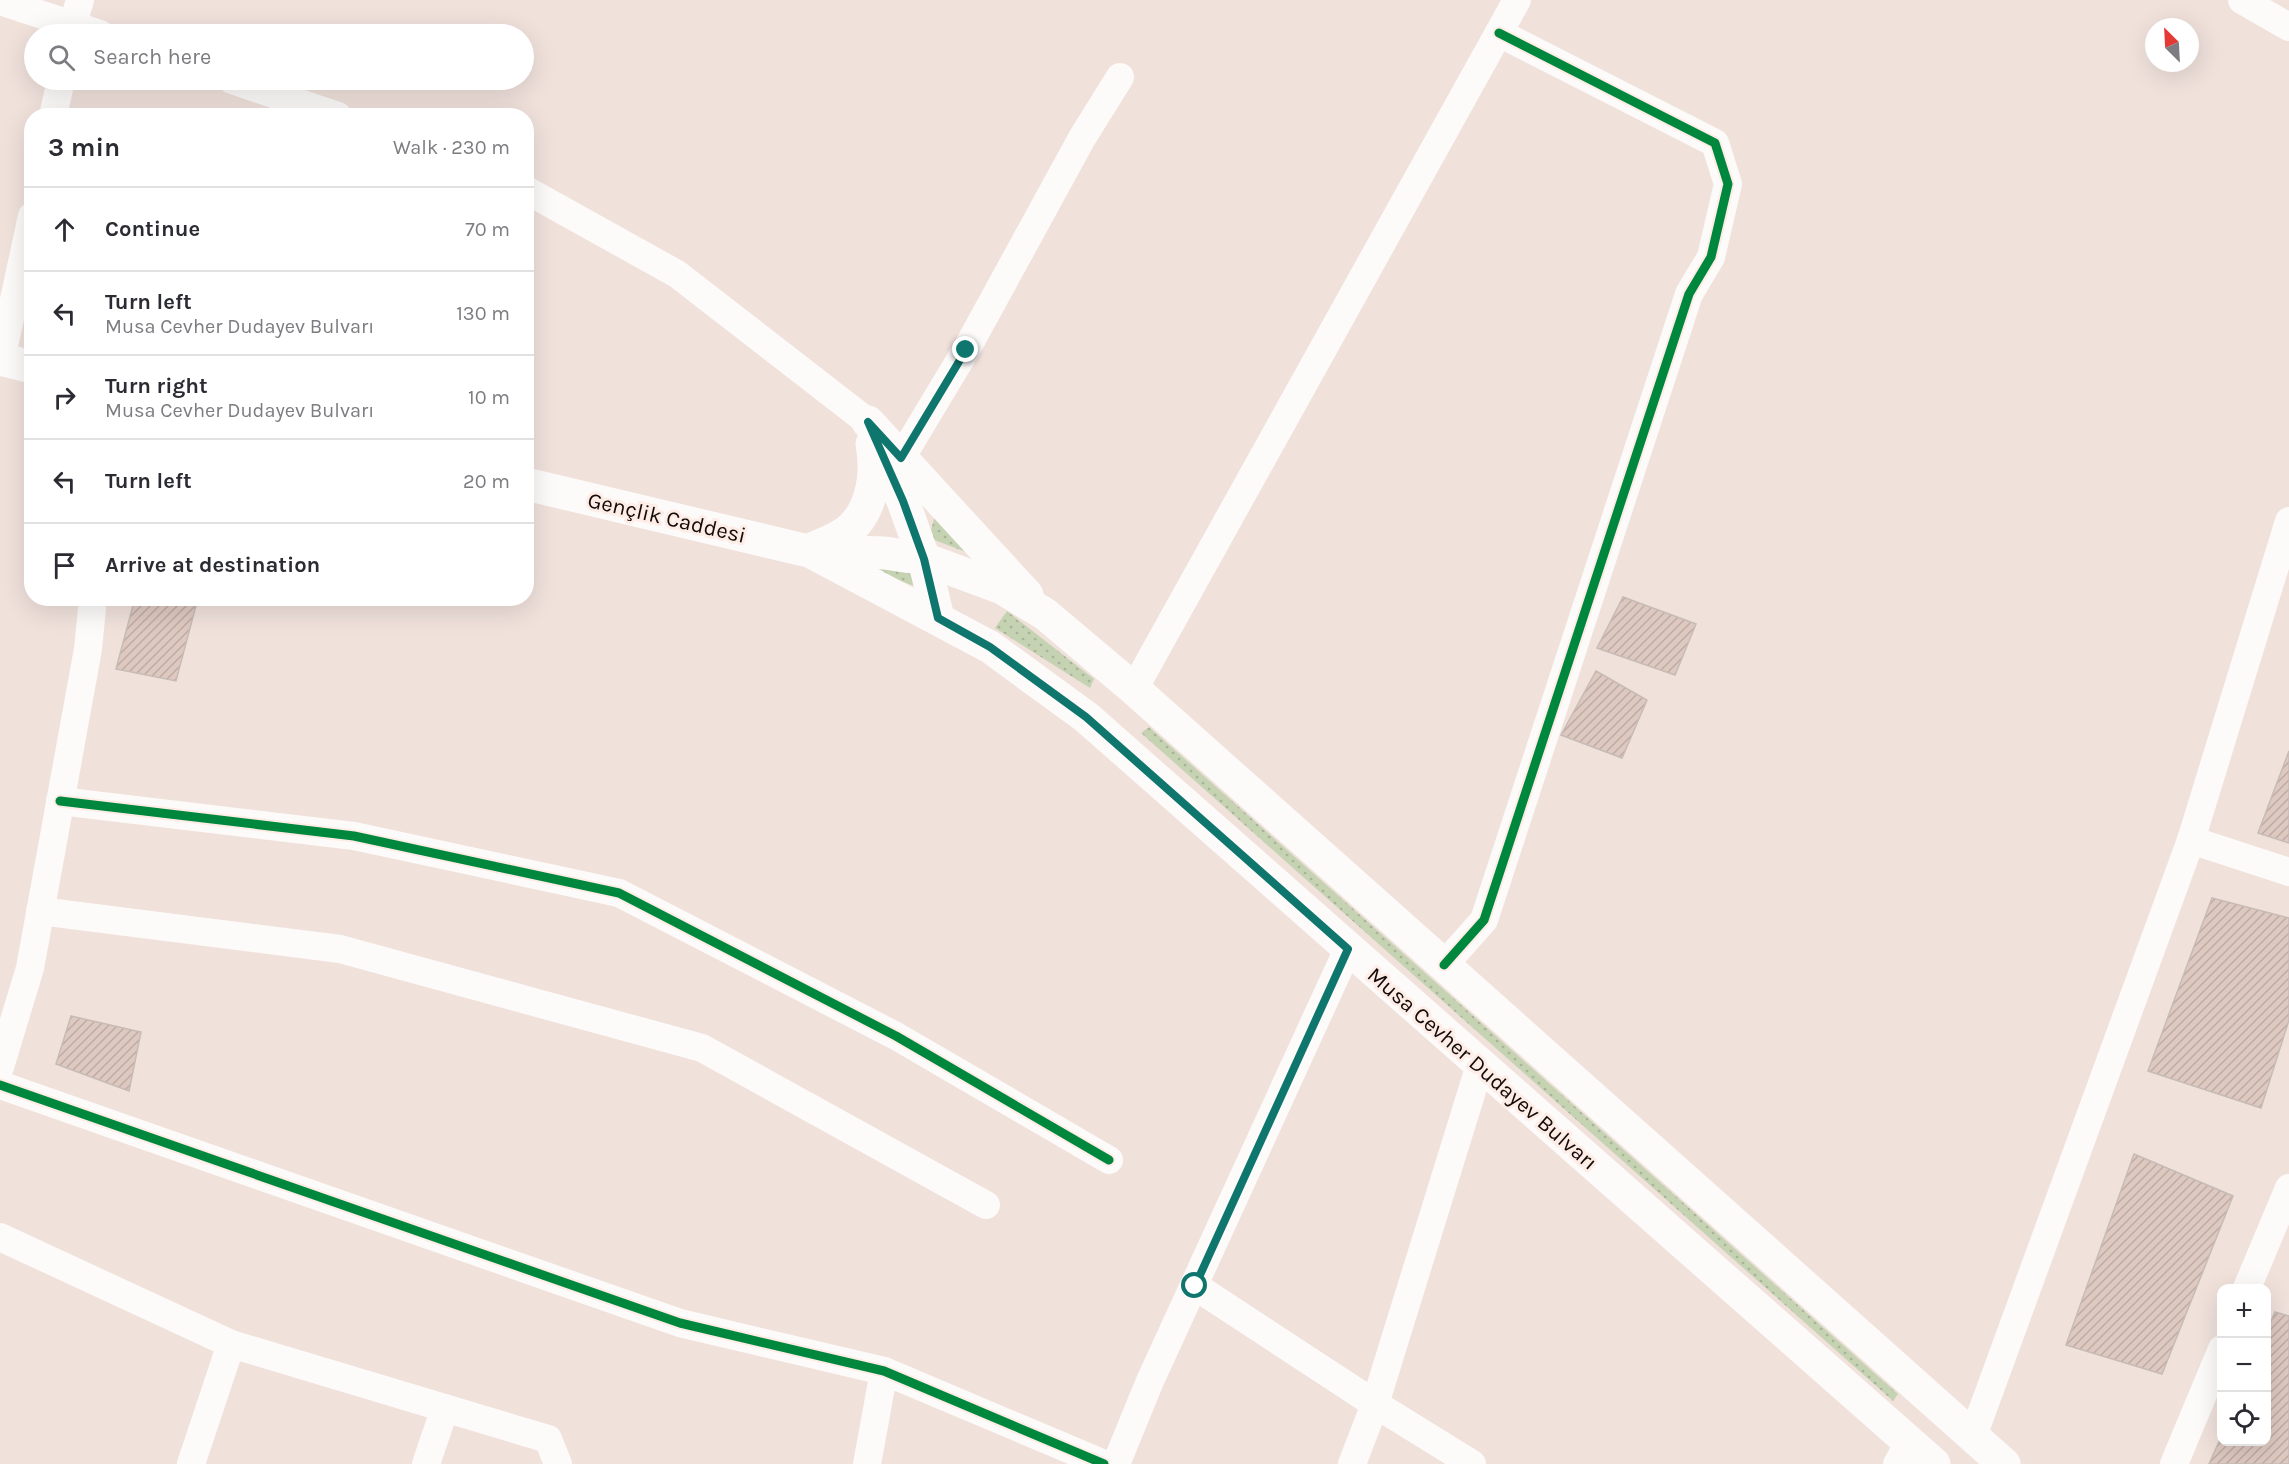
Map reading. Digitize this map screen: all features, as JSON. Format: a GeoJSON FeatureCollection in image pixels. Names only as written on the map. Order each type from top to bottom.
{"type":"FeatureCollection","features":[{"type":"Feature","properties":{"kind":"main road"},"geometry":{"type":"LineString","coordinates":[[868,422],[1045,614],[1134,689],[2004,1464]]}},
{"type":"Feature","properties":{"kind":"main road"},"geometry":{"type":"LineString","coordinates":[[808,551],[841,536],[860,518],[870,497],[875,464],[868,422]]}},
{"type":"Feature","properties":{"kind":"main road"},"geometry":{"type":"LineString","coordinates":[[868,422],[903,501],[924,559],[938,618]]}},
{"type":"Feature","properties":{"kind":"main road","name":"Gençlik Caddesi"},"geometry":{"type":"LineString","coordinates":[[534,486],[808,551]]}},
{"type":"Feature","properties":{"kind":"main road"},"geometry":{"type":"LineString","coordinates":[[808,551],[885,553],[924,559],[1002,588],[1045,614]]}},
{"type":"Feature","properties":{"kind":"main road","name":"Musa Cevher Dudayev Bulvarı"},"geometry":{"type":"LineString","coordinates":[[808,551],[990,647],[1086,717],[1480,1065],[1903,1453],[1934,1464]]}},
{"type":"Feature","properties":{"kind":"street"},"geometry":{"type":"LineString","coordinates":[[1134,689],[1517,0]]}},
{"type":"Feature","properties":{"kind":"street"},"geometry":{"type":"LineString","coordinates":[[2242,0],[2289,27]]}},
{"type":"Feature","properties":{"kind":"street"},"geometry":{"type":"LineString","coordinates":[[0,1],[74,20]]}},
{"type":"Feature","properties":{"kind":"street"},"geometry":{"type":"LineString","coordinates":[[1444,965],[1484,920],[1689,294],[1711,257],[1728,184],[1715,143],[1499,33]]}},
{"type":"Feature","properties":{"kind":"street"},"geometry":{"type":"LineString","coordinates":[[901,458],[966,350],[1082,138],[1120,77]]}},
{"type":"Feature","properties":{"kind":"street"},"geometry":{"type":"LineString","coordinates":[[55,108],[59,90]]}},
{"type":"Feature","properties":{"kind":"street"},"geometry":{"type":"LineString","coordinates":[[261,90],[314,108]]}},
{"type":"Feature","properties":{"kind":"street"},"geometry":{"type":"LineString","coordinates":[[534,194],[677,274],[868,422]]}},
{"type":"Feature","properties":{"kind":"street"},"geometry":{"type":"LineString","coordinates":[[11,362],[24,272]]}},
{"type":"Feature","properties":{"kind":"street"},"geometry":{"type":"LineString","coordinates":[[1973,1436],[2191,840],[2289,520]]}},
{"type":"Feature","properties":{"kind":"street"},"geometry":{"type":"LineString","coordinates":[[0,1067],[30,968],[88,649],[92,606]]}},
{"type":"Feature","properties":{"kind":"street"},"geometry":{"type":"LineString","coordinates":[[60,801],[354,836],[619,893],[896,1036],[1108,1160]]}},
{"type":"Feature","properties":{"kind":"street"},"geometry":{"type":"LineString","coordinates":[[2191,840],[2289,872]]}},
{"type":"Feature","properties":{"kind":"street"},"geometry":{"type":"LineString","coordinates":[[40,911],[340,950],[702,1048],[986,1205]]}},
{"type":"Feature","properties":{"kind":"street"},"geometry":{"type":"LineString","coordinates":[[1116,1464],[1150,1381],[1348,949]]}},
{"type":"Feature","properties":{"kind":"street"},"geometry":{"type":"LineString","coordinates":[[1352,1464],[1375,1404],[1480,1065]]}},
{"type":"Feature","properties":{"kind":"street"},"geometry":{"type":"LineString","coordinates":[[0,1085],[680,1323],[884,1371],[1104,1464]]}},
{"type":"Feature","properties":{"kind":"street"},"geometry":{"type":"LineString","coordinates":[[2249,1284],[2289,1188]]}},
{"type":"Feature","properties":{"kind":"street"},"geometry":{"type":"LineString","coordinates":[[0,1237],[231,1344],[548,1439],[558,1464]]}},
{"type":"Feature","properties":{"kind":"street"},"geometry":{"type":"LineString","coordinates":[[1195,1286],[1375,1404],[1472,1464]]}},
{"type":"Feature","properties":{"kind":"street"},"geometry":{"type":"LineString","coordinates":[[191,1464],[231,1344]]}},
{"type":"Feature","properties":{"kind":"street"},"geometry":{"type":"LineString","coordinates":[[2174,1464],[2217,1361]]}},
{"type":"Feature","properties":{"kind":"street"},"geometry":{"type":"LineString","coordinates":[[867,1464],[884,1371]]}},
{"type":"Feature","properties":{"kind":"street"},"geometry":{"type":"LineString","coordinates":[[426,1464],[445,1408]]}},
{"type":"Feature","properties":{"kind":"green space"},"geometry":{"type":"Polygon","coordinates":[[[935,515],[974,555],[929,538],[935,515]]]}},
{"type":"Feature","properties":{"kind":"green space"},"geometry":{"type":"Polygon","coordinates":[[[849,562],[914,573],[920,588],[849,562]]]}},
{"type":"Feature","properties":{"kind":"green space"},"geometry":{"type":"Polygon","coordinates":[[[1007,611],[1094,679],[1090,688],[995,628],[1007,611]]]}},
{"type":"Feature","properties":{"kind":"green space"},"geometry":{"type":"Polygon","coordinates":[[[1149,727],[1898,1394],[1893,1401],[1141,733],[1149,727]]]}},
{"type":"Feature","properties":{"kind":"building"},"geometry":{"type":"Polygon","coordinates":[[[1623,597],[1696,624],[1675,675],[1597,648],[1623,597]]]}},
{"type":"Feature","properties":{"kind":"building"},"geometry":{"type":"Polygon","coordinates":[[[133,606],[196,606],[176,681],[116,669],[133,606]]]}},
{"type":"Feature","properties":{"kind":"building"},"geometry":{"type":"Polygon","coordinates":[[[1596,671],[1647,700],[1622,758],[1561,735],[1596,671]]]}},
{"type":"Feature","properties":{"kind":"building"},"geometry":{"type":"Polygon","coordinates":[[[2289,751],[2289,843],[2258,833],[2289,751]]]}},
{"type":"Feature","properties":{"kind":"building"},"geometry":{"type":"Polygon","coordinates":[[[2212,898],[2289,918],[2289,1020],[2261,1108],[2148,1071],[2212,898]]]}},
{"type":"Feature","properties":{"kind":"building"},"geometry":{"type":"Polygon","coordinates":[[[71,1016],[141,1032],[129,1091],[56,1064],[71,1016]]]}},
{"type":"Feature","properties":{"kind":"building"},"geometry":{"type":"Polygon","coordinates":[[[2134,1154],[2233,1196],[2162,1374],[2066,1345],[2134,1154]]]}},
{"type":"Feature","properties":{"kind":"building"},"geometry":{"type":"Polygon","coordinates":[[[2275,1312],[2289,1316],[2289,1464],[2209,1464],[2217,1446],[2271,1446],[2271,1321],[2275,1312]]]}},
{"type":"Feature","properties":{"kind":"cycle path"},"geometry":{"type":"LineString","coordinates":[[1444,965],[1484,920],[1689,294],[1711,257],[1728,184],[1715,143],[1499,33]]}},
{"type":"Feature","properties":{"kind":"cycle path"},"geometry":{"type":"LineString","coordinates":[[60,801],[354,836],[619,893],[896,1036],[1109,1160]]}},
{"type":"Feature","properties":{"kind":"cycle path"},"geometry":{"type":"LineString","coordinates":[[0,1085],[680,1323],[884,1371],[1104,1464]]}},
{"type":"Feature","properties":{"kind":"route"},"geometry":{"type":"LineString","coordinates":[[966,350],[901,458],[868,422],[903,501],[924,559],[938,618],[990,647],[1086,717],[1348,949],[1195,1286]]}}]}
